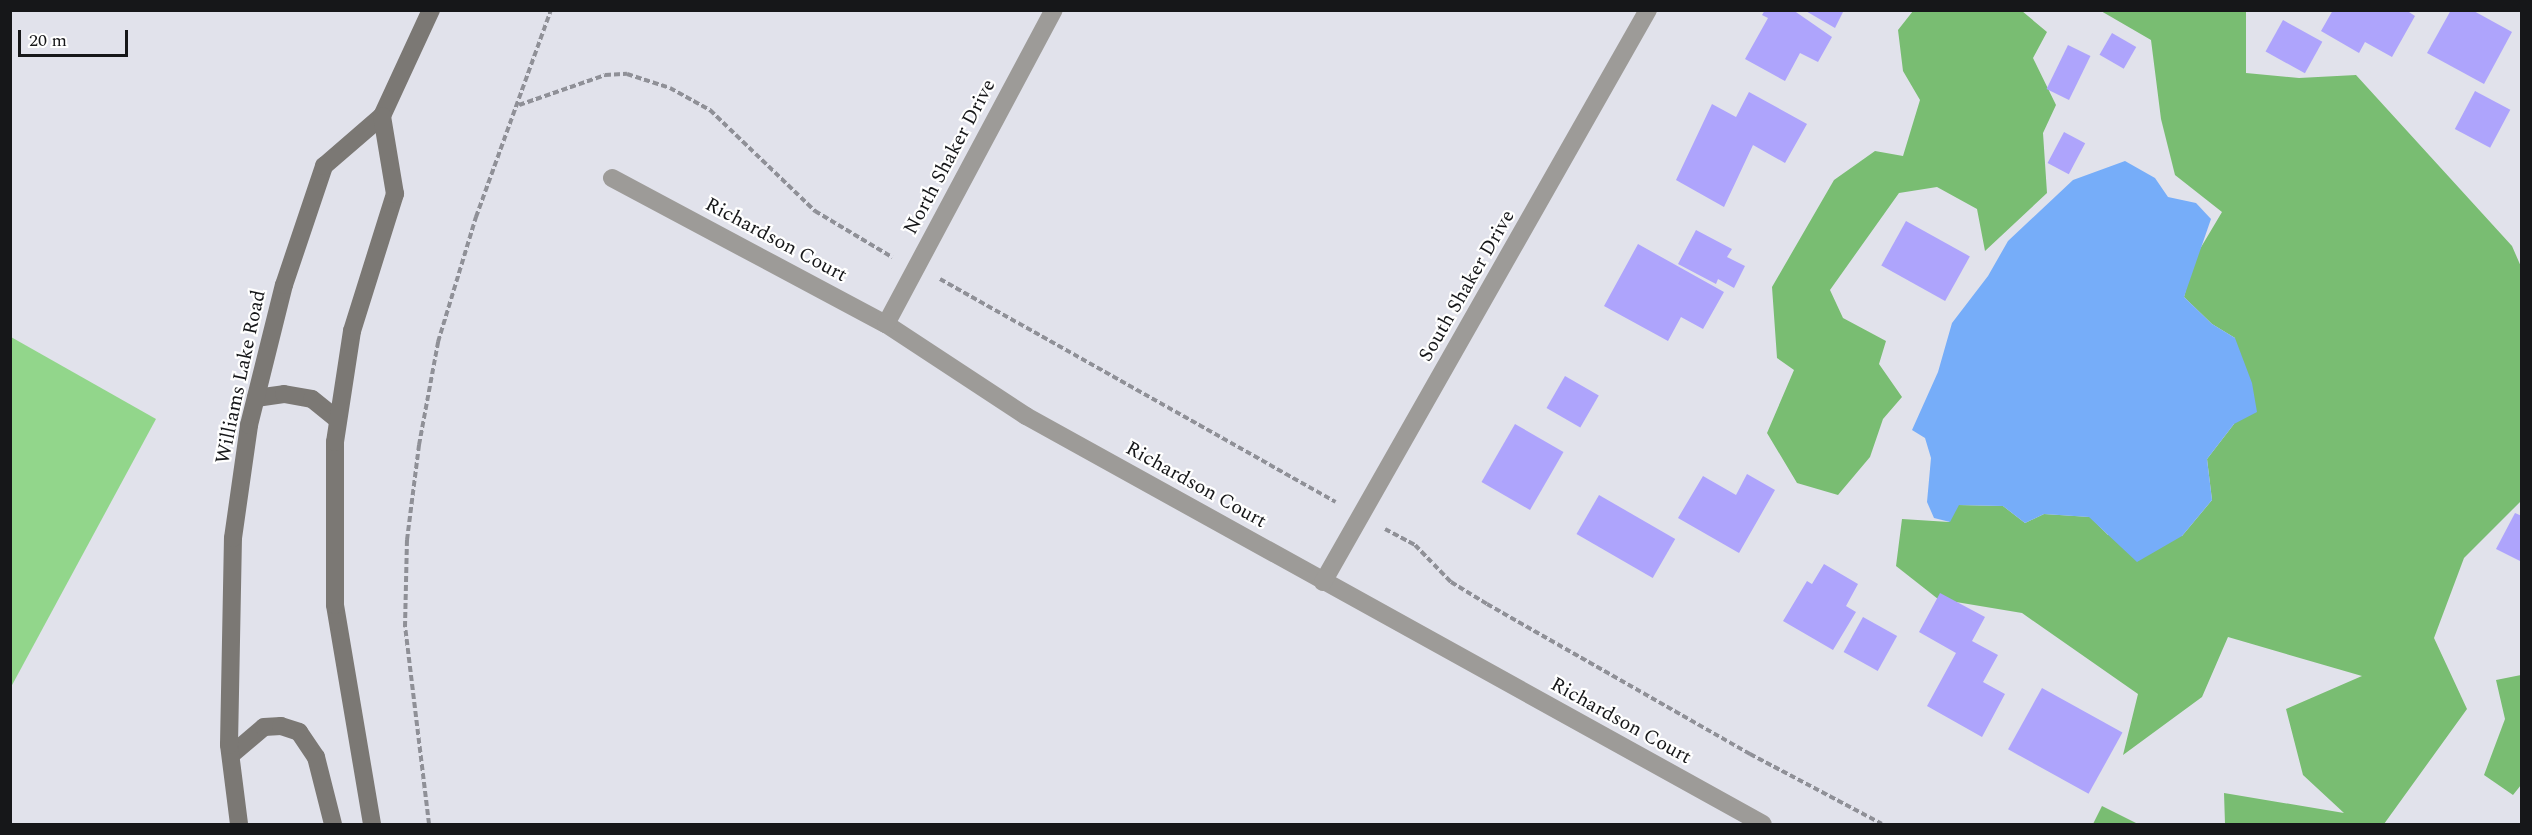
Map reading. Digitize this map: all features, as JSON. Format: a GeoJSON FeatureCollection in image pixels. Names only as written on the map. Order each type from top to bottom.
{"type":"FeatureCollection","features":[{"type":"Feature","properties":{"kind":"main road","name":"Williams Lake Road"},"geometry":{"type":"LineString","coordinates":[[239,825],[231,755],[233,538],[256,398],[284,285],[324,166],[382,116],[431,10]]}},
{"type":"Feature","properties":{"kind":"main road"},"geometry":{"type":"LineString","coordinates":[[372,825],[335,605],[335,442],[352,331],[395,194],[382,116]]}},
{"type":"Feature","properties":{"kind":"main road"},"geometry":{"type":"LineString","coordinates":[[256,398],[284,394],[312,399],[338,420]]}},
{"type":"Feature","properties":{"kind":"main road"},"geometry":{"type":"LineString","coordinates":[[231,755],[264,727],[281,726],[299,732],[316,757],[333,825]]}},
{"type":"Feature","properties":{"kind":"street","name":"North Shaker Drive"},"geometry":{"type":"LineString","coordinates":[[886,324],[1054,10]]}},
{"type":"Feature","properties":{"kind":"street","name":"South Shaker Drive"},"geometry":{"type":"LineString","coordinates":[[1323,582],[1647,10]]}},
{"type":"Feature","properties":{"kind":"street","name":"Richardson Court"},"geometry":{"type":"LineString","coordinates":[[612,178],[886,324],[1026,416],[1763,825]]}},
{"type":"Feature","properties":{"kind":"path"},"geometry":{"type":"LineString","coordinates":[[429,825],[405,627],[407,540],[417,455],[438,342],[476,217],[519,105],[551,10]]}},
{"type":"Feature","properties":{"kind":"path"},"geometry":{"type":"LineString","coordinates":[[519,105],[605,75],[627,74],[670,88],[710,110],[815,211],[873,248],[916,268],[1414,545],[1451,582],[1487,604],[1750,754],[1882,825]]}},
{"type":"Feature","properties":{"kind":"green space"},"geometry":{"type":"Polygon","coordinates":[[[1913,11],[2022,11],[2047,32],[2033,58],[2056,105],[2043,133],[2047,193],[1985,251],[1977,209],[1937,187],[1899,193],[1830,290],[1843,318],[1886,341],[1879,364],[1902,397],[1883,419],[1870,457],[1838,495],[1797,483],[1767,433],[1794,370],[1777,358],[1772,287],[1834,180],[1875,151],[1903,156],[1920,100],[1903,71],[1898,30],[1913,11]]]}},
{"type":"Feature","properties":{"kind":"green space"},"geometry":{"type":"Polygon","coordinates":[[[2101,11],[2246,11],[2246,73],[2299,78],[2356,75],[2512,246],[2522,269],[2521,501],[2464,558],[2434,638],[2467,709],[2384,824],[2225,824],[2224,793],[2344,813],[2303,775],[2286,709],[2362,676],[2228,637],[2202,697],[2123,755],[2138,694],[2022,613],[1938,599],[1896,566],[1902,519],[1949,522],[1958,505],[2003,506],[2025,523],[2044,514],[2090,517],[2108,535],[2182,536],[2212,500],[2207,459],[2234,424],[2235,338],[2212,324],[2184,297],[2194,259],[2222,212],[2175,175],[2161,119],[2151,40],[2101,11]]]}},
{"type":"Feature","properties":{"kind":"green space"},"geometry":{"type":"Polygon","coordinates":[[[11,337],[156,419],[11,687],[11,337]]]}},
{"type":"Feature","properties":{"kind":"green space"},"geometry":{"type":"Polygon","coordinates":[[[2521,675],[2521,785],[2513,795],[2484,775],[2505,719],[2496,680],[2521,675]]]}},
{"type":"Feature","properties":{"kind":"green space"},"geometry":{"type":"Polygon","coordinates":[[[2102,806],[2138,824],[2093,824],[2102,806]]]}},
{"type":"Feature","properties":{"kind":"water"},"geometry":{"type":"Polygon","coordinates":[[[2125,161],[2155,178],[2168,197],[2196,203],[2211,219],[2184,297],[2212,324],[2235,338],[2252,383],[2257,412],[2234,424],[2207,459],[2212,500],[2182,536],[2137,562],[2089,517],[2044,514],[2025,523],[2003,506],[1959,505],[1950,522],[1934,518],[1927,502],[1931,458],[1925,438],[1912,430],[1938,372],[1952,323],[1988,276],[2008,241],[2073,180],[2125,161]]]}},
{"type":"Feature","properties":{"kind":"building"},"geometry":{"type":"Polygon","coordinates":[[[1765,10],[1793,10],[1832,37],[1818,62],[1800,53],[1785,81],[1745,59],[1768,18],[1762,15],[1765,10]]]}},
{"type":"Feature","properties":{"kind":"building"},"geometry":{"type":"Polygon","coordinates":[[[1804,10],[1844,10],[1835,28],[1804,10]]]}},
{"type":"Feature","properties":{"kind":"building"},"geometry":{"type":"Polygon","coordinates":[[[2333,10],[2406,10],[2415,16],[2392,57],[2365,42],[2359,53],[2321,31],[2333,10]]]}},
{"type":"Feature","properties":{"kind":"building"},"geometry":{"type":"Polygon","coordinates":[[[2451,10],[2472,10],[2512,32],[2484,84],[2427,53],[2451,10]]]}},
{"type":"Feature","properties":{"kind":"building"},"geometry":{"type":"Polygon","coordinates":[[[2283,20],[2322,42],[2305,73],[2266,51],[2283,20]]]}},
{"type":"Feature","properties":{"kind":"building"},"geometry":{"type":"Polygon","coordinates":[[[2112,33],[2136,47],[2124,69],[2100,55],[2112,33]]]}},
{"type":"Feature","properties":{"kind":"building"},"geometry":{"type":"Polygon","coordinates":[[[2068,45],[2090,56],[2069,100],[2047,89],[2068,45]]]}},
{"type":"Feature","properties":{"kind":"building"},"geometry":{"type":"Polygon","coordinates":[[[2475,91],[2510,110],[2490,148],[2455,129],[2475,91]]]}},
{"type":"Feature","properties":{"kind":"building"},"geometry":{"type":"Polygon","coordinates":[[[1749,92],[1807,124],[1785,163],[1753,145],[1724,207],[1676,180],[1712,104],[1736,117],[1749,92]]]}},
{"type":"Feature","properties":{"kind":"building"},"geometry":{"type":"Polygon","coordinates":[[[2064,132],[2085,143],[2069,174],[2048,163],[2064,132]]]}},
{"type":"Feature","properties":{"kind":"building"},"geometry":{"type":"Polygon","coordinates":[[[1906,221],[1970,256],[1945,301],[1881,266],[1906,221]]]}},
{"type":"Feature","properties":{"kind":"building"},"geometry":{"type":"Polygon","coordinates":[[[1696,230],[1732,249],[1727,257],[1745,266],[1734,288],[1718,279],[1716,284],[1678,264],[1696,230]]]}},
{"type":"Feature","properties":{"kind":"building"},"geometry":{"type":"Polygon","coordinates":[[[1638,244],[1724,292],[1703,329],[1681,317],[1668,341],[1604,306],[1638,244]]]}},
{"type":"Feature","properties":{"kind":"building"},"geometry":{"type":"Polygon","coordinates":[[[1565,376],[1599,396],[1580,428],[1546,408],[1565,376]]]}},
{"type":"Feature","properties":{"kind":"building"},"geometry":{"type":"Polygon","coordinates":[[[1515,424],[1563,452],[1530,510],[1482,482],[1515,424]]]}},
{"type":"Feature","properties":{"kind":"building"},"geometry":{"type":"Polygon","coordinates":[[[1747,474],[1775,490],[1739,553],[1678,518],[1703,476],[1736,495],[1747,474]]]}},
{"type":"Feature","properties":{"kind":"building"},"geometry":{"type":"Polygon","coordinates":[[[1599,495],[1675,539],[1653,578],[1576,534],[1599,495]]]}},
{"type":"Feature","properties":{"kind":"building"},"geometry":{"type":"Polygon","coordinates":[[[2515,513],[2522,516],[2522,562],[2496,549],[2515,513]]]}},
{"type":"Feature","properties":{"kind":"building"},"geometry":{"type":"Polygon","coordinates":[[[1824,564],[1858,584],[1846,606],[1856,612],[1833,650],[1783,621],[1807,581],[1812,584],[1824,564]]]}},
{"type":"Feature","properties":{"kind":"building"},"geometry":{"type":"Polygon","coordinates":[[[1940,593],[1985,617],[1972,641],[1998,655],[1983,682],[2005,694],[1982,737],[1927,706],[1956,653],[1919,632],[1940,593]]]}},
{"type":"Feature","properties":{"kind":"building"},"geometry":{"type":"Polygon","coordinates":[[[1863,617],[1897,636],[1878,671],[1844,652],[1863,617]]]}},
{"type":"Feature","properties":{"kind":"building"},"geometry":{"type":"Polygon","coordinates":[[[2042,688],[2122,733],[2089,794],[2008,749],[2042,688]]]}}]}
